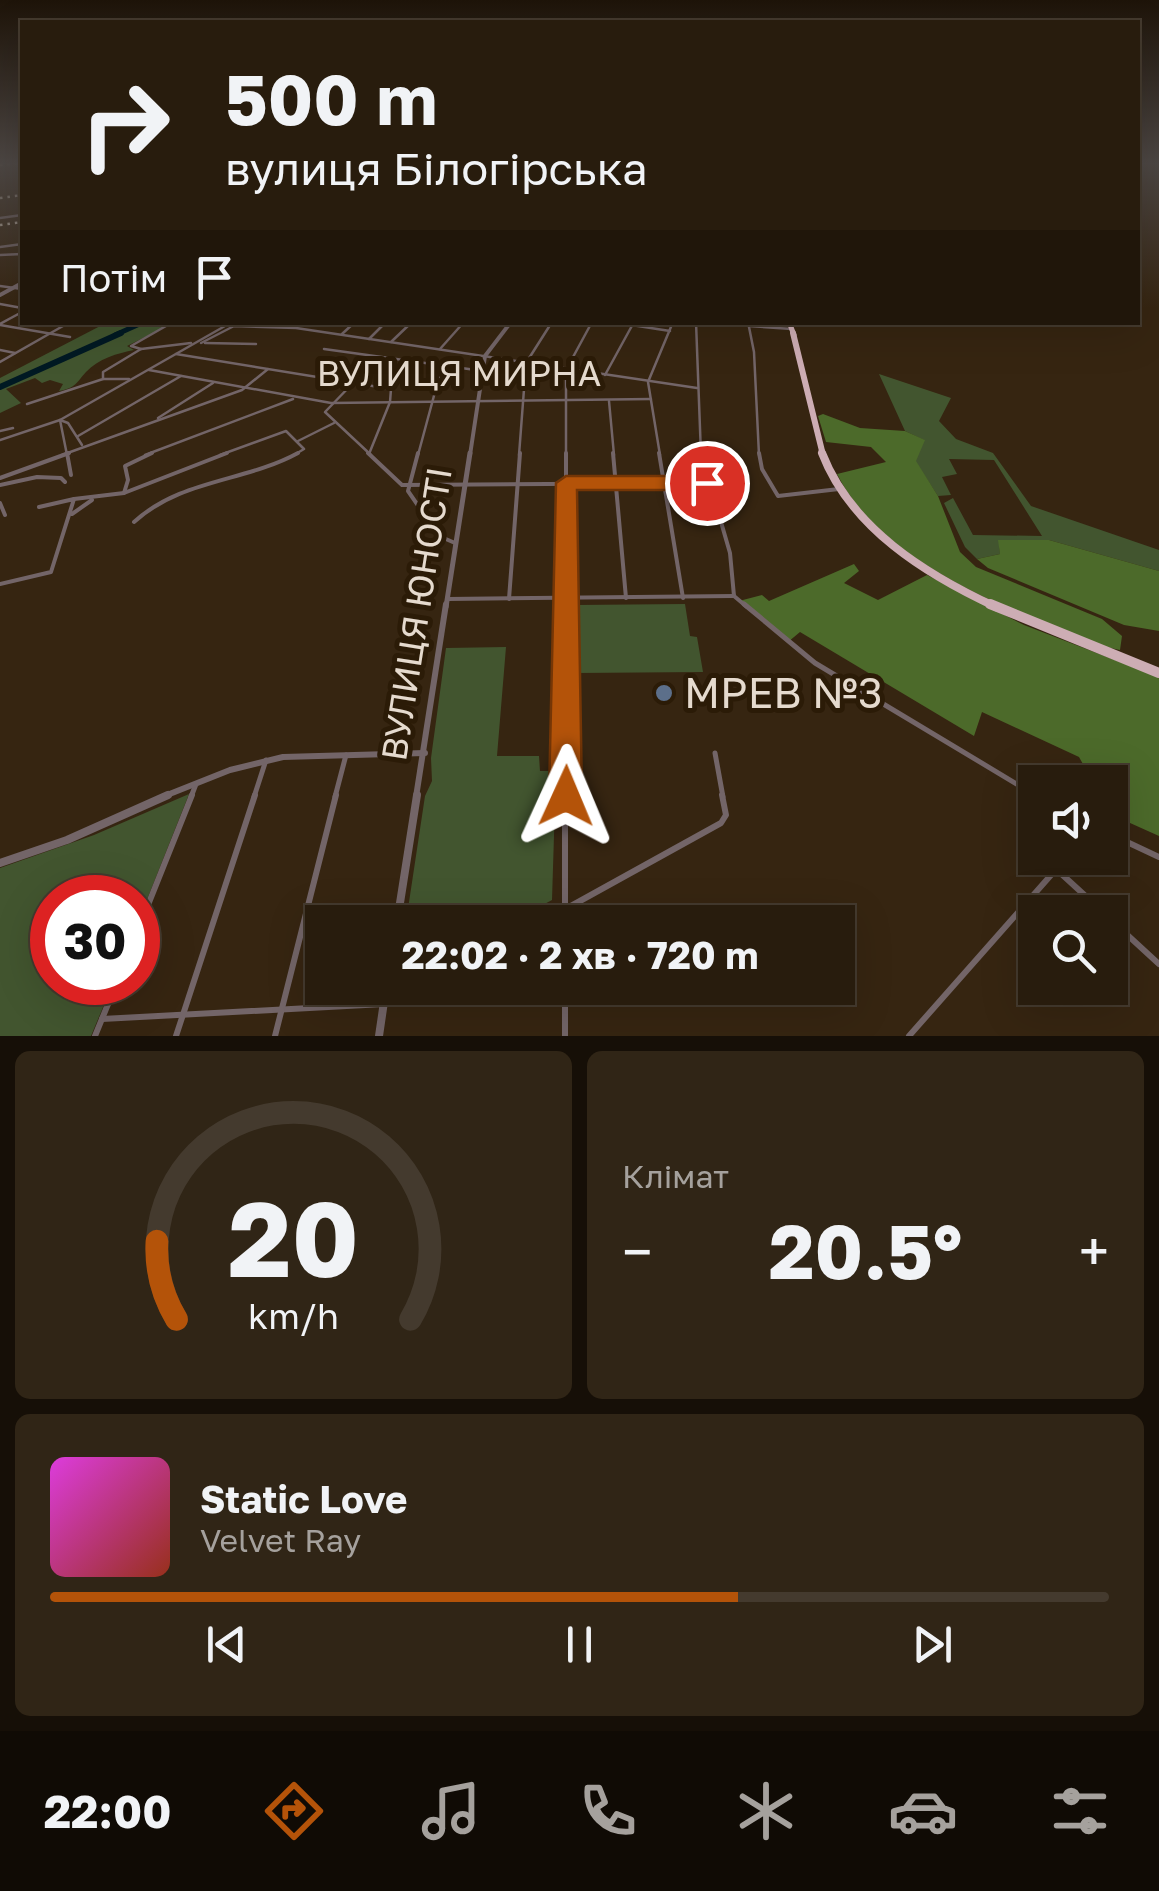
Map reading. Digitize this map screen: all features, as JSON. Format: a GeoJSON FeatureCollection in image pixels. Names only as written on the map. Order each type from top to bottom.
{"type":"FeatureCollection","features":[{"type":"Feature","properties":{"kind":"highway"},"geometry":{"type":"LineString","coordinates":[[791,326],[806,375],[819,445],[840,488],[882,535],[925,568],[983,601],[1159,673]]}},
{"type":"Feature","properties":{"kind":"street"},"geometry":{"type":"LineString","coordinates":[[0,286],[14,288]]}},
{"type":"Feature","properties":{"kind":"street"},"geometry":{"type":"LineString","coordinates":[[0,294],[20,286]]}},
{"type":"Feature","properties":{"kind":"street"},"geometry":{"type":"LineString","coordinates":[[0,324],[70,338]]}},
{"type":"Feature","properties":{"kind":"street"},"geometry":{"type":"LineString","coordinates":[[0,362],[65,325]]}},
{"type":"Feature","properties":{"kind":"street"},"geometry":{"type":"LineString","coordinates":[[168,325],[131,346],[141,349],[193,343],[256,344]]}},
{"type":"Feature","properties":{"kind":"street"},"geometry":{"type":"LineString","coordinates":[[0,440],[60,420],[226,325]]}},
{"type":"Feature","properties":{"kind":"street"},"geometry":{"type":"LineString","coordinates":[[202,343],[230,327],[245,325]]}},
{"type":"Feature","properties":{"kind":"street"},"geometry":{"type":"LineString","coordinates":[[263,325],[696,388]]}},
{"type":"Feature","properties":{"kind":"street"},"geometry":{"type":"LineString","coordinates":[[296,328],[300,325]]}},
{"type":"Feature","properties":{"kind":"street"},"geometry":{"type":"LineString","coordinates":[[342,334],[352,325]]}},
{"type":"Feature","properties":{"kind":"street"},"geometry":{"type":"LineString","coordinates":[[369,339],[383,325]]}},
{"type":"Feature","properties":{"kind":"street"},"geometry":{"type":"LineString","coordinates":[[391,342],[409,325]]}},
{"type":"Feature","properties":{"kind":"street"},"geometry":{"type":"LineString","coordinates":[[440,349],[461,325]]}},
{"type":"Feature","properties":{"kind":"street"},"geometry":{"type":"LineString","coordinates":[[485,356],[509,325]]}},
{"type":"Feature","properties":{"kind":"street"},"geometry":{"type":"LineString","coordinates":[[509,598],[526,364],[550,325]]}},
{"type":"Feature","properties":{"kind":"street"},"geometry":{"type":"LineString","coordinates":[[565,905],[566,370],[590,325]]}},
{"type":"Feature","properties":{"kind":"street"},"geometry":{"type":"LineString","coordinates":[[606,376],[632,325]]}},
{"type":"Feature","properties":{"kind":"street"},"geometry":{"type":"LineString","coordinates":[[639,325],[670,330]]}},
{"type":"Feature","properties":{"kind":"street"},"geometry":{"type":"LineString","coordinates":[[672,325],[648,382],[683,598]]}},
{"type":"Feature","properties":{"kind":"street"},"geometry":{"type":"LineString","coordinates":[[696,325],[698,431],[707,483],[731,562],[734,596]]}},
{"type":"Feature","properties":{"kind":"street"},"geometry":{"type":"LineString","coordinates":[[749,325],[762,469],[778,496],[840,488]]}},
{"type":"Feature","properties":{"kind":"street"},"geometry":{"type":"LineString","coordinates":[[104,379],[103,372],[141,349]]}},
{"type":"Feature","properties":{"kind":"street"},"geometry":{"type":"LineString","coordinates":[[324,349],[484,371]]}},
{"type":"Feature","properties":{"kind":"street"},"geometry":{"type":"LineString","coordinates":[[0,350],[16,353]]}},
{"type":"Feature","properties":{"kind":"street"},"geometry":{"type":"LineString","coordinates":[[176,354],[393,390],[370,454]]}},
{"type":"Feature","properties":{"kind":"street","name":"ВУЛИЦЯ ЮНОСТІ"},"geometry":{"type":"LineString","coordinates":[[399,905],[485,356]]}},
{"type":"Feature","properties":{"kind":"street"},"geometry":{"type":"LineString","coordinates":[[442,366],[409,495],[439,536],[455,543]]}},
{"type":"Feature","properties":{"kind":"street"},"geometry":{"type":"LineString","coordinates":[[0,478],[246,388],[268,369]]}},
{"type":"Feature","properties":{"kind":"street","name":"ВУЛИЦЯ МИРНА"},"geometry":{"type":"LineString","coordinates":[[149,370],[331,403],[651,400]]}},
{"type":"Feature","properties":{"kind":"street"},"geometry":{"type":"LineString","coordinates":[[78,436],[181,376]]}},
{"type":"Feature","properties":{"kind":"street"},"geometry":{"type":"LineString","coordinates":[[27,404],[104,379],[130,379]]}},
{"type":"Feature","properties":{"kind":"street"},"geometry":{"type":"LineString","coordinates":[[354,382],[326,412],[402,485],[707,483]]}},
{"type":"Feature","properties":{"kind":"street"},"geometry":{"type":"LineString","coordinates":[[154,421],[213,383]]}},
{"type":"Feature","properties":{"kind":"street"},"geometry":{"type":"LineString","coordinates":[[124,493],[128,480],[125,466],[130,462],[298,398]]}},
{"type":"Feature","properties":{"kind":"street"},"geometry":{"type":"LineString","coordinates":[[610,400],[626,598]]}},
{"type":"Feature","properties":{"kind":"street"},"geometry":{"type":"LineString","coordinates":[[60,420],[68,423],[82,446]]}},
{"type":"Feature","properties":{"kind":"street"},"geometry":{"type":"LineString","coordinates":[[60,420],[71,475]]}},
{"type":"Feature","properties":{"kind":"street"},"geometry":{"type":"LineString","coordinates":[[298,441],[335,422]]}},
{"type":"Feature","properties":{"kind":"street"},"geometry":{"type":"LineString","coordinates":[[0,430],[14,428]]}},
{"type":"Feature","properties":{"kind":"street"},"geometry":{"type":"LineString","coordinates":[[39,507],[124,493],[280,432],[286,431],[304,449],[148,508],[134,522]]}},
{"type":"Feature","properties":{"kind":"street"},"geometry":{"type":"LineString","coordinates":[[0,484],[38,477],[61,478],[65,482]]}},
{"type":"Feature","properties":{"kind":"street"},"geometry":{"type":"LineString","coordinates":[[0,584],[51,572],[59,536],[72,514],[74,499]]}},
{"type":"Feature","properties":{"kind":"street"},"geometry":{"type":"LineString","coordinates":[[72,514],[93,499]]}},
{"type":"Feature","properties":{"kind":"street"},"geometry":{"type":"LineString","coordinates":[[0,503],[6,516]]}},
{"type":"Feature","properties":{"kind":"street"},"geometry":{"type":"LineString","coordinates":[[446,599],[734,596],[816,663],[1018,785]]}},
{"type":"Feature","properties":{"kind":"street"},"geometry":{"type":"LineString","coordinates":[[0,863],[46,849],[196,784],[266,760],[424,753]]}},
{"type":"Feature","properties":{"kind":"street"},"geometry":{"type":"LineString","coordinates":[[574,905],[725,820],[715,753]]}},
{"type":"Feature","properties":{"kind":"street"},"geometry":{"type":"LineString","coordinates":[[275,1036],[346,756]]}},
{"type":"Feature","properties":{"kind":"street"},"geometry":{"type":"LineString","coordinates":[[176,1036],[266,760]]}},
{"type":"Feature","properties":{"kind":"street"},"geometry":{"type":"LineString","coordinates":[[160,875],[196,784]]}},
{"type":"Feature","properties":{"kind":"street"},"geometry":{"type":"LineString","coordinates":[[1128,842],[1159,856]]}},
{"type":"Feature","properties":{"kind":"street"},"geometry":{"type":"LineString","coordinates":[[908,1036],[1050,875]]}},
{"type":"Feature","properties":{"kind":"street"},"geometry":{"type":"LineString","coordinates":[[1064,875],[1085,895]]}},
{"type":"Feature","properties":{"kind":"street"},"geometry":{"type":"LineString","coordinates":[[1128,935],[1159,964]]}},
{"type":"Feature","properties":{"kind":"street"},"geometry":{"type":"LineString","coordinates":[[96,1036],[108,1005]]}},
{"type":"Feature","properties":{"kind":"street"},"geometry":{"type":"LineString","coordinates":[[102,1019],[358,1005]]}},
{"type":"Feature","properties":{"kind":"street"},"geometry":{"type":"LineString","coordinates":[[379,1036],[384,1005]]}},
{"type":"Feature","properties":{"kind":"street"},"geometry":{"type":"LineString","coordinates":[[565,1005],[565,1036]]}},
{"type":"Feature","properties":{"kind":"green space"},"geometry":{"type":"Polygon","coordinates":[[[102,325],[169,325],[127,346],[134,350],[96,364],[69,388],[59,391],[63,384],[50,380],[42,383],[35,378],[6,389],[21,403],[0,413],[0,378],[102,325]]]}},
{"type":"Feature","properties":{"kind":"green space"},"geometry":{"type":"Polygon","coordinates":[[[879,374],[951,398],[939,421],[956,439],[993,453],[1031,506],[1159,550],[1159,571],[1049,540],[999,540],[1000,554],[977,559],[965,547],[944,503],[953,498],[973,535],[1042,536],[994,460],[949,459],[957,474],[942,477],[951,495],[938,496],[915,461],[924,440],[905,431],[879,374]]]}},
{"type":"Feature","properties":{"kind":"green space"},"geometry":{"type":"Polygon","coordinates":[[[823,414],[860,428],[905,431],[925,440],[916,461],[938,496],[960,552],[976,567],[1102,619],[1122,636],[1120,650],[1101,646],[991,600],[953,581],[886,535],[858,506],[837,474],[886,462],[871,447],[826,442],[818,416],[823,414]]]}},
{"type":"Feature","properties":{"kind":"green space"},"geometry":{"type":"Polygon","coordinates":[[[998,540],[1049,540],[1159,571],[1159,631],[1124,625],[988,568],[977,559],[1000,554],[998,540]]]}},
{"type":"Feature","properties":{"kind":"green space"},"geometry":{"type":"Polygon","coordinates":[[[854,564],[859,571],[844,583],[878,600],[927,575],[1024,625],[1159,677],[1159,836],[1128,822],[1128,765],[1083,765],[1079,757],[982,712],[974,736],[800,632],[788,642],[739,601],[762,595],[769,601],[854,564]]]}},
{"type":"Feature","properties":{"kind":"green space"},"geometry":{"type":"Polygon","coordinates":[[[685,604],[690,636],[697,637],[703,672],[576,673],[576,605],[685,604]]]}},
{"type":"Feature","properties":{"kind":"green space"},"geometry":{"type":"Polygon","coordinates":[[[506,647],[497,756],[539,756],[540,771],[556,771],[552,900],[543,905],[409,905],[425,796],[432,781],[431,758],[446,648],[506,647]]]}},
{"type":"Feature","properties":{"kind":"green space"},"geometry":{"type":"Polygon","coordinates":[[[189,794],[157,875],[30,875],[30,1005],[104,1005],[91,1036],[0,1036],[0,868],[94,835],[189,794]]]}},
{"type":"Feature","properties":{"kind":"waterway"},"geometry":{"type":"LineString","coordinates":[[115,335],[137,325]]}},
{"type":"Feature","properties":{"kind":"waterway"},"geometry":{"type":"LineString","coordinates":[[0,387],[121,333]]}},
{"type":"Feature","properties":{"kind":"railway"},"geometry":{"type":"LineString","coordinates":[[0,225],[20,222]]}},
{"type":"Feature","properties":{"kind":"place","name":"МРЕВ №3"},"geometry":{"type":"Point","coordinates":[664,693]}},
{"type":"Feature","properties":{"kind":"route"},"geometry":{"type":"LineString","coordinates":[[566,796],[566,483],[707,483]]}}]}
